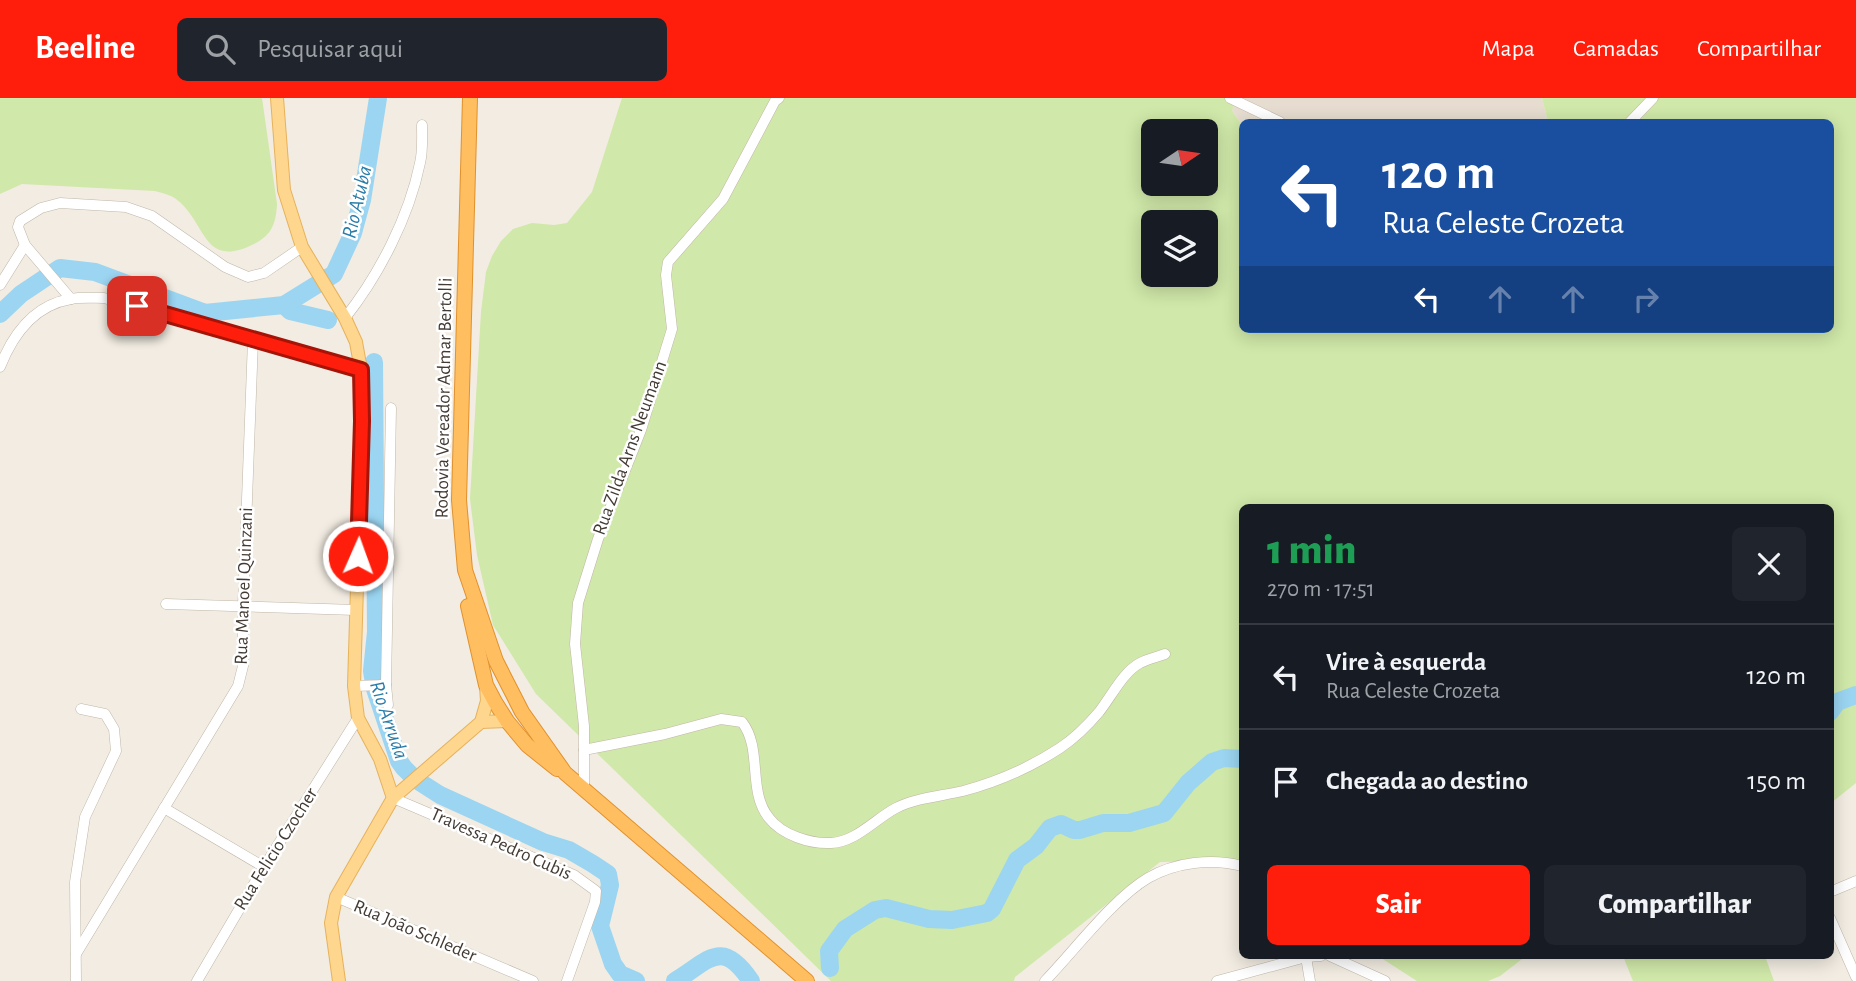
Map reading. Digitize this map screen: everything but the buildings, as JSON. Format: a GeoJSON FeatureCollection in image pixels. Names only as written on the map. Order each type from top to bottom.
{"type":"FeatureCollection","features":[{"type":"Feature","properties":{"kind":"highway","name":"Rodovia Vereador Admar Bertolli"},"geometry":{"type":"LineString","coordinates":[[470,98],[459,500],[465,570],[496,661],[522,712],[565,773],[807,981]]}},
{"type":"Feature","properties":{"kind":"highway"},"geometry":{"type":"LineString","coordinates":[[465,570],[469,612],[486,685],[507,721],[527,745],[549,764],[565,773]]}},
{"type":"Feature","properties":{"kind":"main road"},"geometry":{"type":"LineString","coordinates":[[277,98],[284,190],[305,252],[345,318],[356,342],[361,370],[362,421],[354,687],[358,718],[380,759],[393,798]]}},
{"type":"Feature","properties":{"kind":"main road"},"geometry":{"type":"LineString","coordinates":[[339,981],[331,923],[336,897],[393,798],[481,722],[487,701],[486,685]]}},
{"type":"Feature","properties":{"kind":"main road"},"geometry":{"type":"LineString","coordinates":[[481,722],[507,721]]}},
{"type":"Feature","properties":{"kind":"street","name":"Rua Zilda Arns Neumann"},"geometry":{"type":"LineString","coordinates":[[584,790],[584,726],[575,643],[578,603],[597,539],[641,430],[672,329],[666,275],[668,262],[723,199],[779,98]]}},
{"type":"Feature","properties":{"kind":"street"},"geometry":{"type":"LineString","coordinates":[[1230,98],[1274,119]]}},
{"type":"Feature","properties":{"kind":"street"},"geometry":{"type":"LineString","coordinates":[[1633,119],[1653,98]]}},
{"type":"Feature","properties":{"kind":"street"},"geometry":{"type":"LineString","coordinates":[[345,318],[365,293],[395,236],[421,161],[422,125]]}},
{"type":"Feature","properties":{"kind":"street"},"geometry":{"type":"LineString","coordinates":[[71,299],[25,245],[18,228],[20,221],[41,208],[60,203],[126,207],[152,216],[225,267],[248,277],[264,273],[305,252]]}},
{"type":"Feature","properties":{"kind":"street"},"geometry":{"type":"LineString","coordinates":[[0,285],[25,245]]}},
{"type":"Feature","properties":{"kind":"street"},"geometry":{"type":"LineString","coordinates":[[0,367],[9,344],[23,325],[43,308],[71,299],[104,298],[361,370]]}},
{"type":"Feature","properties":{"kind":"street","name":"Rua Manoel Quinzani"},"geometry":{"type":"LineString","coordinates":[[76,954],[238,687],[243,666],[253,340]]}},
{"type":"Feature","properties":{"kind":"street"},"geometry":{"type":"LineString","coordinates":[[388,705],[386,685],[391,408]]}},
{"type":"Feature","properties":{"kind":"street"},"geometry":{"type":"LineString","coordinates":[[166,604],[356,610]]}},
{"type":"Feature","properties":{"kind":"street"},"geometry":{"type":"LineString","coordinates":[[583,750],[665,734],[721,719],[742,722],[750,732],[761,801],[768,818],[797,837],[833,843],[858,834],[899,806],[998,780],[1061,747],[1098,713],[1139,663],[1166,654]]}},
{"type":"Feature","properties":{"kind":"street"},"geometry":{"type":"LineString","coordinates":[[354,687],[386,685]]}},
{"type":"Feature","properties":{"kind":"street"},"geometry":{"type":"LineString","coordinates":[[76,981],[75,882],[85,817],[116,751],[114,729],[105,714],[80,709]]}},
{"type":"Feature","properties":{"kind":"street","name":"Rua Felicio Czocher"},"geometry":{"type":"LineString","coordinates":[[197,981],[264,867],[358,718]]}},
{"type":"Feature","properties":{"kind":"street","name":"Travessa Pedro Cubis"},"geometry":{"type":"LineString","coordinates":[[393,798],[574,876],[596,891],[595,902],[568,981]]}},
{"type":"Feature","properties":{"kind":"street"},"geometry":{"type":"LineString","coordinates":[[164,808],[264,867]]}},
{"type":"Feature","properties":{"kind":"street"},"geometry":{"type":"LineString","coordinates":[[1045,981],[1115,905],[1148,878],[1184,864],[1211,861],[1239,866]]}},
{"type":"Feature","properties":{"kind":"street"},"geometry":{"type":"LineString","coordinates":[[1834,890],[1856,881]]}},
{"type":"Feature","properties":{"kind":"street","name":"Rua João Schleder"},"geometry":{"type":"LineString","coordinates":[[336,897],[533,981]]}},
{"type":"Feature","properties":{"kind":"street"},"geometry":{"type":"LineString","coordinates":[[1834,927],[1856,977]]}},
{"type":"Feature","properties":{"kind":"street"},"geometry":{"type":"LineString","coordinates":[[1217,981],[1295,959]]}},
{"type":"Feature","properties":{"kind":"street"},"geometry":{"type":"LineString","coordinates":[[1306,959],[1310,981]]}},
{"type":"Feature","properties":{"kind":"street"},"geometry":{"type":"LineString","coordinates":[[1337,959],[1385,981]]}},
{"type":"Feature","properties":{"kind":"shaded area"},"geometry":{"type":"Polygon","coordinates":[[[1236,98],[1542,98],[1547,119],[1239,121],[1232,111],[1236,98]]]}},
{"type":"Feature","properties":{"kind":"green space"},"geometry":{"type":"Polygon","coordinates":[[[0,98],[262,98],[277,204],[272,228],[254,244],[224,251],[207,240],[176,199],[155,191],[22,184],[0,194],[0,98]]]}},
{"type":"Feature","properties":{"kind":"green space"},"geometry":{"type":"Polygon","coordinates":[[[622,98],[1236,98],[1232,111],[1239,121],[1239,333],[1834,333],[1834,119],[1547,119],[1542,98],[1856,98],[1856,783],[1834,801],[1834,504],[1239,504],[1239,860],[1160,862],[1015,977],[1014,981],[831,981],[536,694],[493,625],[477,555],[470,499],[481,312],[486,272],[501,241],[513,229],[532,223],[567,223],[592,192],[622,98]]]}},
{"type":"Feature","properties":{"kind":"green space"},"geometry":{"type":"Polygon","coordinates":[[[1383,959],[1522,959],[1500,976],[1488,981],[1417,981],[1383,959]]]}},
{"type":"Feature","properties":{"kind":"green space"},"geometry":{"type":"Polygon","coordinates":[[[1624,959],[1766,959],[1774,981],[1633,981],[1624,959]]]}},
{"type":"Feature","properties":{"kind":"waterway","name":"Rio Atuba"},"geometry":{"type":"LineString","coordinates":[[0,314],[21,294],[60,268],[95,272],[205,313],[284,305],[334,274],[353,233],[362,200],[378,98]]}},
{"type":"Feature","properties":{"kind":"waterway","name":"Rio Arruda"},"geometry":{"type":"LineString","coordinates":[[284,305],[290,311],[328,320]]}},
{"type":"Feature","properties":{"kind":"waterway","name":"Rio Arruda"},"geometry":{"type":"LineString","coordinates":[[374,362],[376,632],[372,671],[375,689],[399,761],[415,779],[440,795],[543,842],[569,850],[608,874],[610,885],[600,926],[613,964],[620,974],[636,981]]}},
{"type":"Feature","properties":{"kind":"waterway","name":"Rio Arruda"},"geometry":{"type":"LineString","coordinates":[[1834,706],[1837,702],[1856,695]]}},
{"type":"Feature","properties":{"kind":"waterway","name":"Rio Arruda"},"geometry":{"type":"LineString","coordinates":[[830,968],[829,951],[845,929],[875,910],[886,908],[929,919],[952,920],[987,913],[992,909],[1017,860],[1036,846],[1050,828],[1061,824],[1080,830],[1103,823],[1129,823],[1164,813],[1188,783],[1212,762],[1224,758],[1239,759]]}},
{"type":"Feature","properties":{"kind":"waterway","name":"Rio Arruda"},"geometry":{"type":"LineString","coordinates":[[675,981],[706,961],[723,956],[741,968],[751,981]]}},
{"type":"Feature","properties":{"kind":"route"},"geometry":{"type":"LineString","coordinates":[[137,306],[361,370],[358,556]]}}]}
